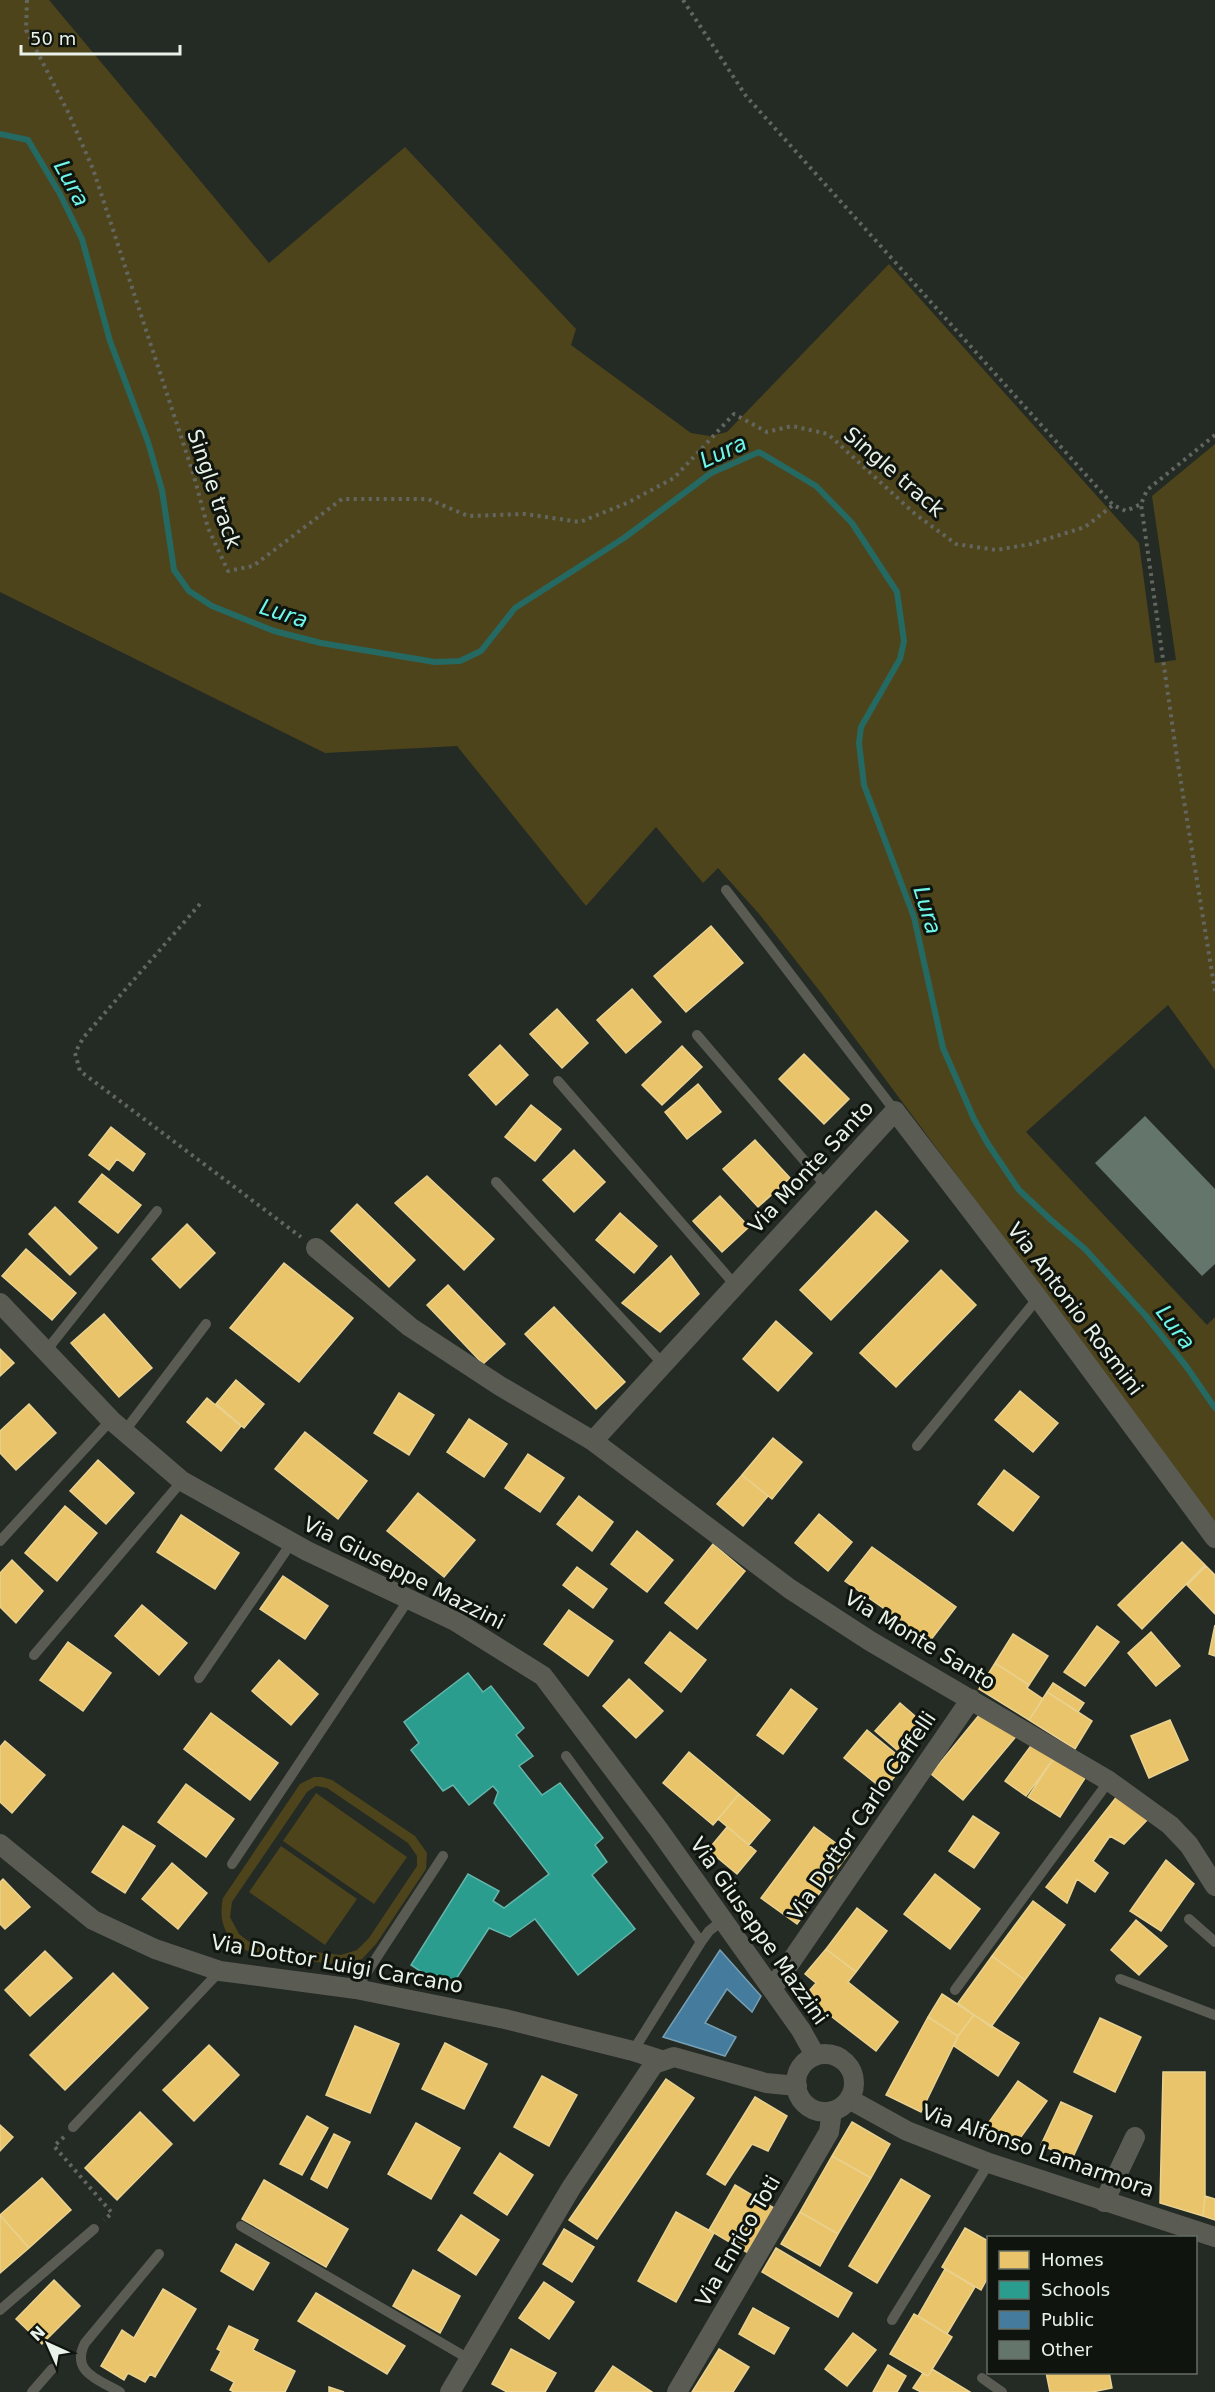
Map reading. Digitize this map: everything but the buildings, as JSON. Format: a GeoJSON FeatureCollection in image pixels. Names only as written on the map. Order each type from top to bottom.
{"type":"FeatureCollection","features":[{"type":"Feature","properties":{"kind":"street","name":"Via Monte Santo"},"geometry":{"type":"LineString","coordinates":[[592,1441],[895,1111]]}},
{"type":"Feature","properties":{"kind":"street","name":"Via Antonio Rosmini"},"geometry":{"type":"LineString","coordinates":[[895,1111],[1038,1298],[1215,1538]]}},
{"type":"Feature","properties":{"kind":"street","name":"Via Monte Santo"},"geometry":{"type":"LineString","coordinates":[[315,1248],[410,1327],[500,1386],[592,1441],[790,1589],[870,1641],[1109,1781],[1170,1825],[1189,1845],[1215,1886]]}},
{"type":"Feature","properties":{"kind":"street","name":"Via Giuseppe Mazzini"},"geometry":{"type":"LineString","coordinates":[[0,1303],[117,1426],[182,1481],[292,1542],[455,1621],[543,1676],[659,1830],[801,2030],[815,2055]]}},
{"type":"Feature","properties":{"kind":"street","name":"Via Dottor Carlo Caffelli"},"geometry":{"type":"LineString","coordinates":[[772,1989],[971,1699]]}},
{"type":"Feature","properties":{"kind":"street","name":"Via Dottor Luigi Carcano"},"geometry":{"type":"LineString","coordinates":[[0,1844],[93,1920],[155,1949],[220,1971],[356,1989],[505,2019],[661,2060],[674,2057],[766,2083],[796,2086]]}},
{"type":"Feature","properties":{"kind":"street"},"geometry":{"type":"LineString","coordinates":[[815,2055],[833,2055],[848,2065],[855,2082],[849,2099],[832,2111],[813,2109],[799,2096],[796,2086],[800,2067],[815,2055]]}},
{"type":"Feature","properties":{"kind":"street"},"geometry":{"type":"LineString","coordinates":[[450,2392],[576,2181],[648,2070],[661,2060]]}},
{"type":"Feature","properties":{"kind":"street","name":"Via Alfonso Lamarmora"},"geometry":{"type":"LineString","coordinates":[[849,2099],[907,2131],[989,2163],[1215,2237]]}},
{"type":"Feature","properties":{"kind":"street","name":"Via Enrico Toti"},"geometry":{"type":"LineString","coordinates":[[677,2392],[829,2132],[832,2111]]}},
{"type":"Feature","properties":{"kind":"street"},"geometry":{"type":"LineString","coordinates":[[1104,2202],[1135,2137]]}},
{"type":"Feature","properties":{"kind":"lane"},"geometry":{"type":"LineString","coordinates":[[726,890],[895,1111]]}},
{"type":"Feature","properties":{"kind":"lane"},"geometry":{"type":"LineString","coordinates":[[697,1035],[825,1186]]}},
{"type":"Feature","properties":{"kind":"lane"},"geometry":{"type":"LineString","coordinates":[[558,1081],[735,1285]]}},
{"type":"Feature","properties":{"kind":"lane"},"geometry":{"type":"LineString","coordinates":[[496,1182],[663,1364]]}},
{"type":"Feature","properties":{"kind":"lane"},"geometry":{"type":"LineString","coordinates":[[45,1351],[157,1211]]}},
{"type":"Feature","properties":{"kind":"lane"},"geometry":{"type":"LineString","coordinates":[[917,1446],[1038,1298]]}},
{"type":"Feature","properties":{"kind":"lane"},"geometry":{"type":"LineString","coordinates":[[0,1541],[117,1426],[206,1324]]}},
{"type":"Feature","properties":{"kind":"lane"},"geometry":{"type":"LineString","coordinates":[[34,1655],[182,1481]]}},
{"type":"Feature","properties":{"kind":"lane"},"geometry":{"type":"LineString","coordinates":[[199,1678],[292,1542]]}},
{"type":"Feature","properties":{"kind":"lane"},"geometry":{"type":"LineString","coordinates":[[232,1864],[409,1599]]}},
{"type":"Feature","properties":{"kind":"lane"},"geometry":{"type":"LineString","coordinates":[[566,1756],[701,1942]]}},
{"type":"Feature","properties":{"kind":"lane"},"geometry":{"type":"LineString","coordinates":[[955,1990],[1109,1781]]}},
{"type":"Feature","properties":{"kind":"lane"},"geometry":{"type":"LineString","coordinates":[[356,1989],[442,1856]]}},
{"type":"Feature","properties":{"kind":"lane"},"geometry":{"type":"LineString","coordinates":[[1189,1919],[1215,1942]]}},
{"type":"Feature","properties":{"kind":"lane"},"geometry":{"type":"LineString","coordinates":[[633,2051],[701,1942],[723,1920]]}},
{"type":"Feature","properties":{"kind":"lane"},"geometry":{"type":"LineString","coordinates":[[73,2127],[220,1971]]}},
{"type":"Feature","properties":{"kind":"lane"},"geometry":{"type":"LineString","coordinates":[[1120,1979],[1215,2015]]}},
{"type":"Feature","properties":{"kind":"lane"},"geometry":{"type":"LineString","coordinates":[[892,2320],[989,2163]]}},
{"type":"Feature","properties":{"kind":"lane"},"geometry":{"type":"LineString","coordinates":[[241,2226],[469,2359]]}},
{"type":"Feature","properties":{"kind":"lane"},"geometry":{"type":"LineString","coordinates":[[0,2310],[94,2229]]}},
{"type":"Feature","properties":{"kind":"lane"},"geometry":{"type":"LineString","coordinates":[[120,2392],[86,2372],[79,2354],[85,2343],[159,2254]]}},
{"type":"Feature","properties":{"kind":"lane"},"geometry":{"type":"LineString","coordinates":[[32,2392],[52,2369]]}},
{"type":"Feature","properties":{"kind":"lane"},"geometry":{"type":"LineString","coordinates":[[982,2378],[1002,2392]]}},
{"type":"Feature","properties":{"kind":"path","name":"Single track"},"geometry":{"type":"LineString","coordinates":[[27,0],[26,30],[69,114],[93,169],[193,473],[208,528],[228,571],[253,566],[342,499],[428,499],[468,516],[525,514],[580,522],[627,503],[674,478],[734,414],[766,432],[792,426],[828,434],[915,514],[956,544],[996,550],[1031,544],[1085,527],[1113,505]]}},
{"type":"Feature","properties":{"kind":"path"},"geometry":{"type":"LineString","coordinates":[[683,0],[746,96],[1113,505],[1126,511],[1141,504]]}},
{"type":"Feature","properties":{"kind":"path"},"geometry":{"type":"LineString","coordinates":[[1215,435],[1147,490],[1141,504],[1177,758],[1215,991]]}},
{"type":"Feature","properties":{"kind":"path"},"geometry":{"type":"LineString","coordinates":[[200,904],[83,1038],[75,1053],[80,1071],[315,1248]]}},
{"type":"Feature","properties":{"kind":"path"},"geometry":{"type":"LineString","coordinates":[[73,2127],[54,2146],[112,2213],[94,2229]]}},
{"type":"Feature","properties":{"kind":"shaded area"},"geometry":{"type":"Polygon","coordinates":[[[0,0],[49,0],[269,263],[405,147],[576,329],[571,345],[691,433],[710,436],[727,432],[889,264],[1139,543],[1155,663],[1176,660],[1152,496],[1215,444],[1215,1070],[1168,1005],[1026,1132],[1207,1325],[1215,1317],[1215,1523],[822,994],[760,915],[718,868],[703,883],[656,827],[586,906],[457,746],[325,753],[0,592],[0,0]]]}},
{"type":"Feature","properties":{"kind":"shaded area"},"geometry":{"type":"Polygon","coordinates":[[[314,1777],[332,1780],[415,1836],[427,1853],[426,1869],[376,1944],[362,1959],[343,1965],[256,1955],[232,1939],[224,1926],[223,1898],[300,1784],[314,1777]],[[316,1786],[307,1792],[232,1902],[230,1917],[239,1934],[248,1941],[259,1946],[341,1955],[357,1950],[369,1938],[417,1866],[417,1856],[408,1843],[327,1788],[316,1786]]]}},
{"type":"Feature","properties":{"kind":"shaded area"},"geometry":{"type":"Polygon","coordinates":[[[316,1793],[407,1857],[374,1904],[283,1841],[316,1793]]]}},
{"type":"Feature","properties":{"kind":"shaded area"},"geometry":{"type":"Polygon","coordinates":[[[281,1846],[357,1899],[325,1945],[249,1892],[281,1846]]]}},
{"type":"Feature","properties":{"kind":"waterway","name":"Lura"},"geometry":{"type":"LineString","coordinates":[[0,134],[28,140],[60,194],[82,239],[110,341],[148,442],[162,490],[174,570],[189,591],[212,606],[274,631],[321,643],[435,662],[460,661],[481,651],[515,608],[624,538],[711,473],[759,452],[816,486],[852,523],[897,592],[904,641],[900,659],[861,727],[859,743],[864,785],[914,917],[943,1048],[974,1119],[1019,1190],[1085,1249],[1145,1315],[1186,1366],[1215,1408]]}}]}
